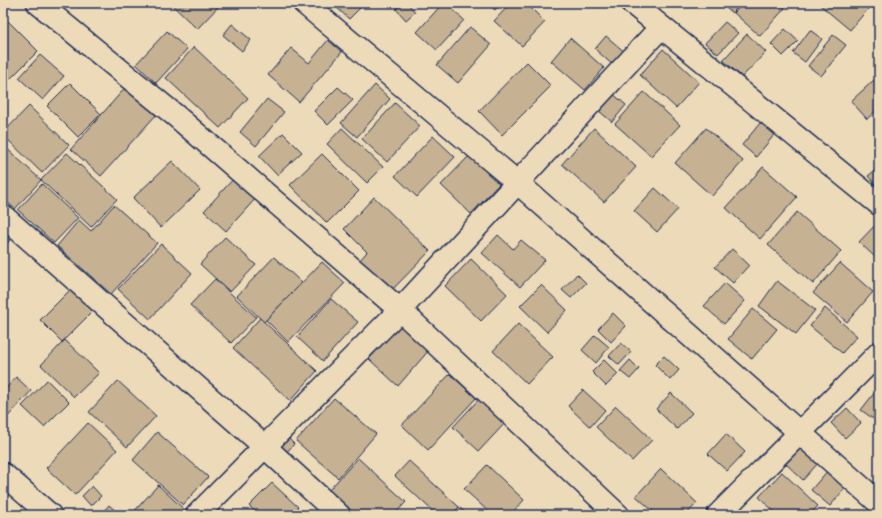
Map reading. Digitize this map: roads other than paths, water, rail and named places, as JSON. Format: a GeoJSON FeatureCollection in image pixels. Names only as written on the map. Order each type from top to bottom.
{"type":"FeatureCollection","features":[{"type":"Feature","properties":{"kind":"street"},"geometry":{"type":"LineString","coordinates":[[38,3],[176,116],[400,310],[618,515]]}},
{"type":"Feature","properties":{"kind":"street"},"geometry":{"type":"LineString","coordinates":[[304,3],[518,183],[879,503]]}},
{"type":"Feature","properties":{"kind":"street"},"geometry":{"type":"LineString","coordinates":[[632,3],[879,204]]}},
{"type":"Feature","properties":{"kind":"street"},"geometry":{"type":"LineString","coordinates":[[197,515],[400,310],[661,27]]}},
{"type":"Feature","properties":{"kind":"street"},"geometry":{"type":"LineString","coordinates":[[3,216],[264,446],[339,515]]}},
{"type":"Feature","properties":{"kind":"street"},"geometry":{"type":"LineString","coordinates":[[718,515],[879,353]]}},
{"type":"Feature","properties":{"kind":"street"},"geometry":{"type":"LineString","coordinates":[[3,474],[50,515]]}}]}
